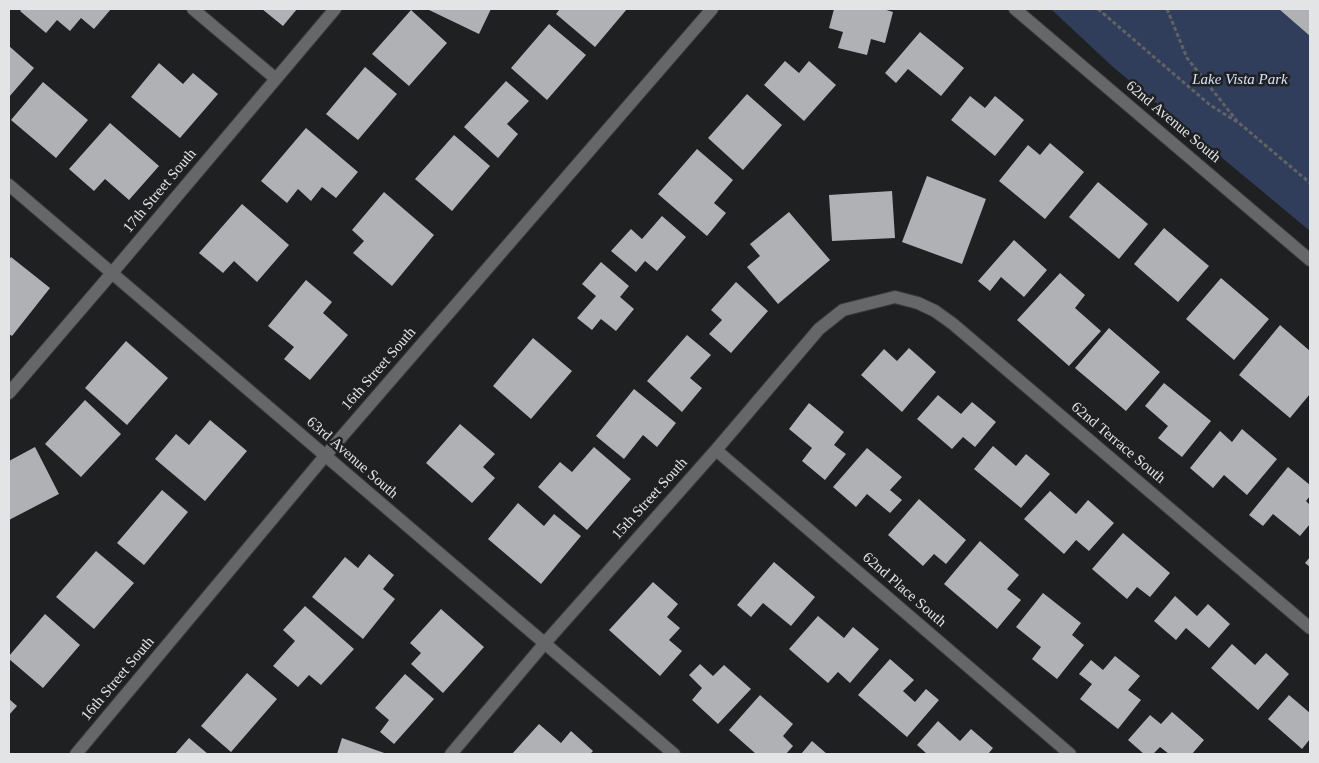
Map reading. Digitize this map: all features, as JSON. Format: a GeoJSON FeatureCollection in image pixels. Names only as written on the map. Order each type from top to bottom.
{"type":"FeatureCollection","features":[{"type":"Feature","properties":{"kind":"street"},"geometry":{"type":"LineString","coordinates":[[194,9],[276,79]]}},
{"type":"Feature","properties":{"kind":"street","name":"17th Street South"},"geometry":{"type":"LineString","coordinates":[[9,393],[335,9]]}},
{"type":"Feature","properties":{"kind":"street","name":"16th Street South"},"geometry":{"type":"LineString","coordinates":[[76,754],[325,456],[712,9]]}},
{"type":"Feature","properties":{"kind":"street","name":"62nd Avenue South"},"geometry":{"type":"LineString","coordinates":[[1014,9],[1310,260]]}},
{"type":"Feature","properties":{"kind":"street","name":"63rd Avenue South"},"geometry":{"type":"LineString","coordinates":[[9,185],[674,754]]}},
{"type":"Feature","properties":{"kind":"street","name":"15th Street South"},"geometry":{"type":"LineString","coordinates":[[451,754],[544,644],[716,450],[819,329],[843,310],[895,298]]}},
{"type":"Feature","properties":{"kind":"street","name":"62nd Terrace South"},"geometry":{"type":"LineString","coordinates":[[895,298],[918,303],[935,311],[953,324],[1310,628]]}},
{"type":"Feature","properties":{"kind":"street","name":"62nd Place South"},"geometry":{"type":"LineString","coordinates":[[716,450],[1070,754]]}},
{"type":"Feature","properties":{"kind":"path"},"geometry":{"type":"LineString","coordinates":[[1098,9],[1210,105],[1239,123],[1310,183]]}},
{"type":"Feature","properties":{"kind":"path"},"geometry":{"type":"LineString","coordinates":[[1167,9],[1187,58],[1239,123]]}},
{"type":"Feature","properties":{"kind":"green space","name":"Lake Vista Park"},"geometry":{"type":"Polygon","coordinates":[[[1051,9],[1310,9],[1310,231],[1113,67],[1051,9]]]}},
{"type":"Feature","properties":{"kind":"building"},"geometry":{"type":"Polygon","coordinates":[[[22,9],[111,9],[94,29],[81,18],[70,31],[57,20],[46,33],[20,11],[22,9]]]}},
{"type":"Feature","properties":{"kind":"building"},"geometry":{"type":"Polygon","coordinates":[[[262,9],[297,9],[283,26],[262,9]]]}},
{"type":"Feature","properties":{"kind":"building"},"geometry":{"type":"Polygon","coordinates":[[[427,9],[491,9],[479,34],[427,9]]]}},
{"type":"Feature","properties":{"kind":"building"},"geometry":{"type":"Polygon","coordinates":[[[560,9],[627,9],[595,47],[556,14],[560,9]]]}},
{"type":"Feature","properties":{"kind":"building"},"geometry":{"type":"Polygon","coordinates":[[[834,9],[883,9],[893,12],[885,43],[871,39],[867,55],[838,48],[843,32],[829,28],[834,9]]]}},
{"type":"Feature","properties":{"kind":"building"},"geometry":{"type":"Polygon","coordinates":[[[1279,9],[1310,9],[1310,36],[1279,9]]]}},
{"type":"Feature","properties":{"kind":"building"},"geometry":{"type":"Polygon","coordinates":[[[411,10],[447,43],[409,86],[372,54],[411,10]]]}},
{"type":"Feature","properties":{"kind":"building"},"geometry":{"type":"Polygon","coordinates":[[[549,24],[586,55],[547,100],[511,68],[549,24]]]}},
{"type":"Feature","properties":{"kind":"building"},"geometry":{"type":"Polygon","coordinates":[[[920,32],[964,68],[941,96],[908,69],[896,83],[885,73],[920,32]]]}},
{"type":"Feature","properties":{"kind":"building"},"geometry":{"type":"Polygon","coordinates":[[[9,46],[34,68],[9,97],[9,46]]]}},
{"type":"Feature","properties":{"kind":"building"},"geometry":{"type":"Polygon","coordinates":[[[785,61],[799,73],[809,61],[836,85],[804,121],[764,85],[785,61]]]}},
{"type":"Feature","properties":{"kind":"building"},"geometry":{"type":"Polygon","coordinates":[[[159,63],[183,84],[193,73],[218,94],[180,138],[131,97],[159,63]]]}},
{"type":"Feature","properties":{"kind":"building"},"geometry":{"type":"Polygon","coordinates":[[[365,67],[397,94],[358,140],[326,114],[365,67]]]}},
{"type":"Feature","properties":{"kind":"building"},"geometry":{"type":"Polygon","coordinates":[[[506,81],[529,101],[507,124],[518,134],[498,158],[464,127],[506,81]]]}},
{"type":"Feature","properties":{"kind":"building"},"geometry":{"type":"Polygon","coordinates":[[[43,82],[88,120],[56,158],[11,120],[43,82]]]}},
{"type":"Feature","properties":{"kind":"building"},"geometry":{"type":"Polygon","coordinates":[[[747,94],[782,125],[743,170],[708,138],[747,94]]]}},
{"type":"Feature","properties":{"kind":"building"},"geometry":{"type":"Polygon","coordinates":[[[970,96],[985,108],[995,96],[1024,120],[995,156],[951,120],[970,96]]]}},
{"type":"Feature","properties":{"kind":"building"},"geometry":{"type":"Polygon","coordinates":[[[110,123],[159,166],[129,200],[105,179],[94,191],[69,169],[110,123]]]}},
{"type":"Feature","properties":{"kind":"building"},"geometry":{"type":"Polygon","coordinates":[[[306,128],[358,172],[336,198],[322,187],[311,201],[298,189],[287,203],[261,181],[306,128]]]}},
{"type":"Feature","properties":{"kind":"building"},"geometry":{"type":"Polygon","coordinates":[[[454,135],[490,166],[452,211],[415,179],[454,135]]]}},
{"type":"Feature","properties":{"kind":"building"},"geometry":{"type":"Polygon","coordinates":[[[1050,143],[1084,172],[1045,219],[999,181],[1028,145],[1040,155],[1050,143]]]}},
{"type":"Feature","properties":{"kind":"building"},"geometry":{"type":"Polygon","coordinates":[[[697,149],[733,180],[714,203],[726,213],[707,236],[658,194],[697,149]]]}},
{"type":"Feature","properties":{"kind":"building"},"geometry":{"type":"Polygon","coordinates":[[[927,176],[986,199],[962,264],[902,242],[927,176]]]}},
{"type":"Feature","properties":{"kind":"building"},"geometry":{"type":"Polygon","coordinates":[[[1098,182],[1148,224],[1119,259],[1069,217],[1098,182]]]}},
{"type":"Feature","properties":{"kind":"building"},"geometry":{"type":"Polygon","coordinates":[[[892,191],[895,238],[832,241],[829,195],[892,191]]]}},
{"type":"Feature","properties":{"kind":"building"},"geometry":{"type":"Polygon","coordinates":[[[384,192],[434,235],[392,286],[353,253],[364,241],[352,230],[384,192]]]}},
{"type":"Feature","properties":{"kind":"building"},"geometry":{"type":"Polygon","coordinates":[[[242,204],[289,245],[257,282],[234,261],[223,273],[199,253],[242,204]]]}},
{"type":"Feature","properties":{"kind":"building"},"geometry":{"type":"Polygon","coordinates":[[[789,212],[830,260],[778,304],[747,267],[760,256],[750,244],[789,212]]]}},
{"type":"Feature","properties":{"kind":"building"},"geometry":{"type":"Polygon","coordinates":[[[662,216],[686,237],[657,271],[645,261],[636,272],[611,251],[631,229],[642,239],[662,216]]]}},
{"type":"Feature","properties":{"kind":"building"},"geometry":{"type":"Polygon","coordinates":[[[1164,228],[1209,266],[1178,302],[1134,264],[1164,228]]]}},
{"type":"Feature","properties":{"kind":"building"},"geometry":{"type":"Polygon","coordinates":[[[1014,240],[1047,270],[1024,297],[1001,277],[990,291],[978,281],[1014,240]]]}},
{"type":"Feature","properties":{"kind":"building"},"geometry":{"type":"Polygon","coordinates":[[[11,257],[50,288],[12,336],[9,334],[9,260],[11,257]]]}},
{"type":"Feature","properties":{"kind":"building"},"geometry":{"type":"Polygon","coordinates":[[[601,262],[629,286],[620,297],[634,309],[616,331],[601,319],[592,330],[577,318],[596,296],[582,284],[601,262]]]}},
{"type":"Feature","properties":{"kind":"building"},"geometry":{"type":"Polygon","coordinates":[[[1060,273],[1085,295],[1075,308],[1101,331],[1069,366],[1017,320],[1060,273]]]}},
{"type":"Feature","properties":{"kind":"building"},"geometry":{"type":"Polygon","coordinates":[[[1221,278],[1269,319],[1234,360],[1186,319],[1221,278]]]}},
{"type":"Feature","properties":{"kind":"building"},"geometry":{"type":"Polygon","coordinates":[[[306,280],[332,302],[323,313],[348,335],[310,380],[284,359],[294,347],[268,326],[306,280]]]}},
{"type":"Feature","properties":{"kind":"building"},"geometry":{"type":"Polygon","coordinates":[[[736,282],[768,311],[731,353],[709,334],[722,320],[711,310],[736,282]]]}},
{"type":"Feature","properties":{"kind":"building"},"geometry":{"type":"Polygon","coordinates":[[[1280,325],[1310,351],[1310,394],[1290,418],[1239,375],[1280,325]]]}},
{"type":"Feature","properties":{"kind":"building"},"geometry":{"type":"Polygon","coordinates":[[[1109,328],[1160,372],[1126,411],[1075,368],[1109,328]]]}},
{"type":"Feature","properties":{"kind":"building"},"geometry":{"type":"Polygon","coordinates":[[[687,335],[711,355],[690,378],[702,388],[682,412],[647,381],[687,335]]]}},
{"type":"Feature","properties":{"kind":"building"},"geometry":{"type":"Polygon","coordinates":[[[533,338],[572,371],[531,419],[493,386],[533,338]]]}},
{"type":"Feature","properties":{"kind":"building"},"geometry":{"type":"Polygon","coordinates":[[[126,341],[168,378],[127,425],[85,388],[126,341]]]}},
{"type":"Feature","properties":{"kind":"building"},"geometry":{"type":"Polygon","coordinates":[[[909,348],[936,372],[902,412],[861,375],[884,349],[897,361],[909,348]]]}},
{"type":"Feature","properties":{"kind":"building"},"geometry":{"type":"Polygon","coordinates":[[[1164,383],[1211,421],[1182,457],[1158,438],[1168,426],[1145,406],[1164,383]]]}},
{"type":"Feature","properties":{"kind":"building"},"geometry":{"type":"Polygon","coordinates":[[[634,389],[676,423],[657,447],[643,435],[624,459],[596,436],[634,389]]]}},
{"type":"Feature","properties":{"kind":"building"},"geometry":{"type":"Polygon","coordinates":[[[938,395],[961,414],[972,402],[996,422],[975,447],[963,437],[952,449],[917,419],[938,395]]]}},
{"type":"Feature","properties":{"kind":"building"},"geometry":{"type":"Polygon","coordinates":[[[85,400],[121,434],[81,477],[45,444],[85,400]]]}},
{"type":"Feature","properties":{"kind":"building"},"geometry":{"type":"Polygon","coordinates":[[[809,403],[844,432],[834,445],[846,454],[825,480],[802,461],[812,448],[789,429],[809,403]]]}},
{"type":"Feature","properties":{"kind":"building"},"geometry":{"type":"Polygon","coordinates":[[[210,420],[247,451],[205,501],[155,459],[176,434],[189,445],[210,420]]]}},
{"type":"Feature","properties":{"kind":"building"},"geometry":{"type":"Polygon","coordinates":[[[460,424],[495,454],[483,467],[495,478],[472,503],[426,463],[460,424]]]}},
{"type":"Feature","properties":{"kind":"building"},"geometry":{"type":"Polygon","coordinates":[[[1242,429],[1277,459],[1247,495],[1224,475],[1213,488],[1190,468],[1220,431],[1232,442],[1242,429]]]}},
{"type":"Feature","properties":{"kind":"building"},"geometry":{"type":"Polygon","coordinates":[[[993,446],[1016,466],[1026,454],[1050,474],[1021,508],[974,469],[993,446]]]}},
{"type":"Feature","properties":{"kind":"building"},"geometry":{"type":"Polygon","coordinates":[[[35,447],[59,494],[9,520],[9,461],[35,447]]]}},
{"type":"Feature","properties":{"kind":"building"},"geometry":{"type":"Polygon","coordinates":[[[594,447],[631,479],[587,530],[538,487],[560,462],[572,472],[594,447]]]}},
{"type":"Feature","properties":{"kind":"building"},"geometry":{"type":"Polygon","coordinates":[[[867,448],[902,477],[890,490],[902,500],[890,513],[867,494],[856,507],[833,487],[867,448]]]}},
{"type":"Feature","properties":{"kind":"building"},"geometry":{"type":"Polygon","coordinates":[[[1288,467],[1310,485],[1310,496],[1306,501],[1310,505],[1310,524],[1300,536],[1273,514],[1263,526],[1249,515],[1288,467]]]}},
{"type":"Feature","properties":{"kind":"building"},"geometry":{"type":"Polygon","coordinates":[[[162,490],[188,512],[144,565],[117,543],[162,490]]]}},
{"type":"Feature","properties":{"kind":"building"},"geometry":{"type":"Polygon","coordinates":[[[1050,491],[1076,514],[1088,500],[1114,523],[1089,551],[1076,540],[1064,554],[1024,519],[1050,491]]]}},
{"type":"Feature","properties":{"kind":"building"},"geometry":{"type":"Polygon","coordinates":[[[919,499],[966,540],[946,564],[934,554],[923,566],[888,535],[919,499]]]}},
{"type":"Feature","properties":{"kind":"building"},"geometry":{"type":"Polygon","coordinates":[[[518,503],[544,526],[554,514],[581,536],[541,584],[488,539],[518,503]]]}},
{"type":"Feature","properties":{"kind":"building"},"geometry":{"type":"Polygon","coordinates":[[[1123,533],[1170,573],[1150,597],[1137,587],[1127,599],[1092,569],[1123,533]]]}},
{"type":"Feature","properties":{"kind":"building"},"geometry":{"type":"Polygon","coordinates":[[[980,541],[1019,575],[1007,589],[1021,600],[997,629],[944,584],[980,541]]]}},
{"type":"Feature","properties":{"kind":"building"},"geometry":{"type":"Polygon","coordinates":[[[96,551],[134,583],[94,629],[56,597],[96,551]]]}},
{"type":"Feature","properties":{"kind":"building"},"geometry":{"type":"Polygon","coordinates":[[[369,554],[394,575],[383,589],[395,599],[363,639],[312,597],[345,557],[358,568],[369,554]]]}},
{"type":"Feature","properties":{"kind":"building"},"geometry":{"type":"Polygon","coordinates":[[[1310,557],[1310,567],[1305,563],[1310,557]]]}},
{"type":"Feature","properties":{"kind":"building"},"geometry":{"type":"Polygon","coordinates":[[[774,562],[815,597],[791,626],[763,603],[751,617],[737,605],[774,562]]]}},
{"type":"Feature","properties":{"kind":"building"},"geometry":{"type":"Polygon","coordinates":[[[653,582],[678,604],[667,617],[680,628],[669,640],[682,651],[660,676],[609,630],[653,582]]]}},
{"type":"Feature","properties":{"kind":"building"},"geometry":{"type":"Polygon","coordinates":[[[1043,593],[1081,623],[1072,635],[1084,645],[1057,679],[1032,659],[1041,647],[1016,627],[1043,593]]]}},
{"type":"Feature","properties":{"kind":"building"},"geometry":{"type":"Polygon","coordinates":[[[1175,596],[1197,616],[1208,604],[1230,624],[1209,648],[1186,628],[1176,640],[1154,621],[1175,596]]]}},
{"type":"Feature","properties":{"kind":"building"},"geometry":{"type":"Polygon","coordinates":[[[305,606],[354,649],[321,685],[309,675],[298,687],[273,666],[295,641],[283,630],[305,606]]]}},
{"type":"Feature","properties":{"kind":"building"},"geometry":{"type":"Polygon","coordinates":[[[441,609],[484,647],[443,693],[411,664],[421,653],[410,643],[441,609]]]}},
{"type":"Feature","properties":{"kind":"building"},"geometry":{"type":"Polygon","coordinates":[[[45,614],[80,645],[43,688],[9,659],[9,656],[45,614]]]}},
{"type":"Feature","properties":{"kind":"building"},"geometry":{"type":"Polygon","coordinates":[[[818,616],[844,638],[853,627],[879,649],[850,683],[838,672],[828,683],[789,649],[818,616]]]}},
{"type":"Feature","properties":{"kind":"building"},"geometry":{"type":"Polygon","coordinates":[[[1232,644],[1255,665],[1266,653],[1289,674],[1258,710],[1211,668],[1232,644]]]}},
{"type":"Feature","properties":{"kind":"building"},"geometry":{"type":"Polygon","coordinates":[[[1115,656],[1140,676],[1128,690],[1141,700],[1118,729],[1080,699],[1092,684],[1079,674],[1091,660],[1103,670],[1115,656]]]}},
{"type":"Feature","properties":{"kind":"building"},"geometry":{"type":"Polygon","coordinates":[[[890,659],[914,680],[903,691],[915,702],[926,689],[939,700],[907,737],[858,695],[890,659]]]}},
{"type":"Feature","properties":{"kind":"building"},"geometry":{"type":"Polygon","coordinates":[[[700,664],[713,676],[724,665],[751,689],[718,724],[692,700],[702,688],[689,675],[700,664]]]}},
{"type":"Feature","properties":{"kind":"building"},"geometry":{"type":"Polygon","coordinates":[[[247,673],[277,699],[231,752],[201,726],[247,673]]]}},
{"type":"Feature","properties":{"kind":"building"},"geometry":{"type":"Polygon","coordinates":[[[405,674],[434,699],[394,744],[380,732],[389,720],[375,708],[405,674]]]}},
{"type":"Feature","properties":{"kind":"building"},"geometry":{"type":"Polygon","coordinates":[[[760,695],[793,724],[783,736],[793,746],[786,754],[756,754],[729,730],[760,695]]]}},
{"type":"Feature","properties":{"kind":"building"},"geometry":{"type":"Polygon","coordinates":[[[1289,695],[1310,713],[1310,739],[1302,749],[1268,719],[1289,695]]]}},
{"type":"Feature","properties":{"kind":"building"},"geometry":{"type":"Polygon","coordinates":[[[9,699],[17,706],[9,715],[9,699]]]}},
{"type":"Feature","properties":{"kind":"building"},"geometry":{"type":"Polygon","coordinates":[[[1172,712],[1204,740],[1192,754],[1169,754],[1160,747],[1153,754],[1144,754],[1128,740],[1150,715],[1161,724],[1172,712]]]}},
{"type":"Feature","properties":{"kind":"building"},"geometry":{"type":"Polygon","coordinates":[[[938,721],[960,741],[971,729],[993,748],[988,754],[927,754],[917,745],[938,721]]]}},
{"type":"Feature","properties":{"kind":"building"},"geometry":{"type":"Polygon","coordinates":[[[539,724],[561,743],[571,731],[593,751],[590,754],[512,754],[539,724]]]}},
{"type":"Feature","properties":{"kind":"building"},"geometry":{"type":"Polygon","coordinates":[[[189,738],[208,754],[175,754],[189,738]]]}},
{"type":"Feature","properties":{"kind":"building"},"geometry":{"type":"Polygon","coordinates":[[[342,738],[387,754],[337,754],[342,738]]]}},
{"type":"Feature","properties":{"kind":"building"},"geometry":{"type":"Polygon","coordinates":[[[812,741],[827,754],[801,754],[812,741]]]}}]}
